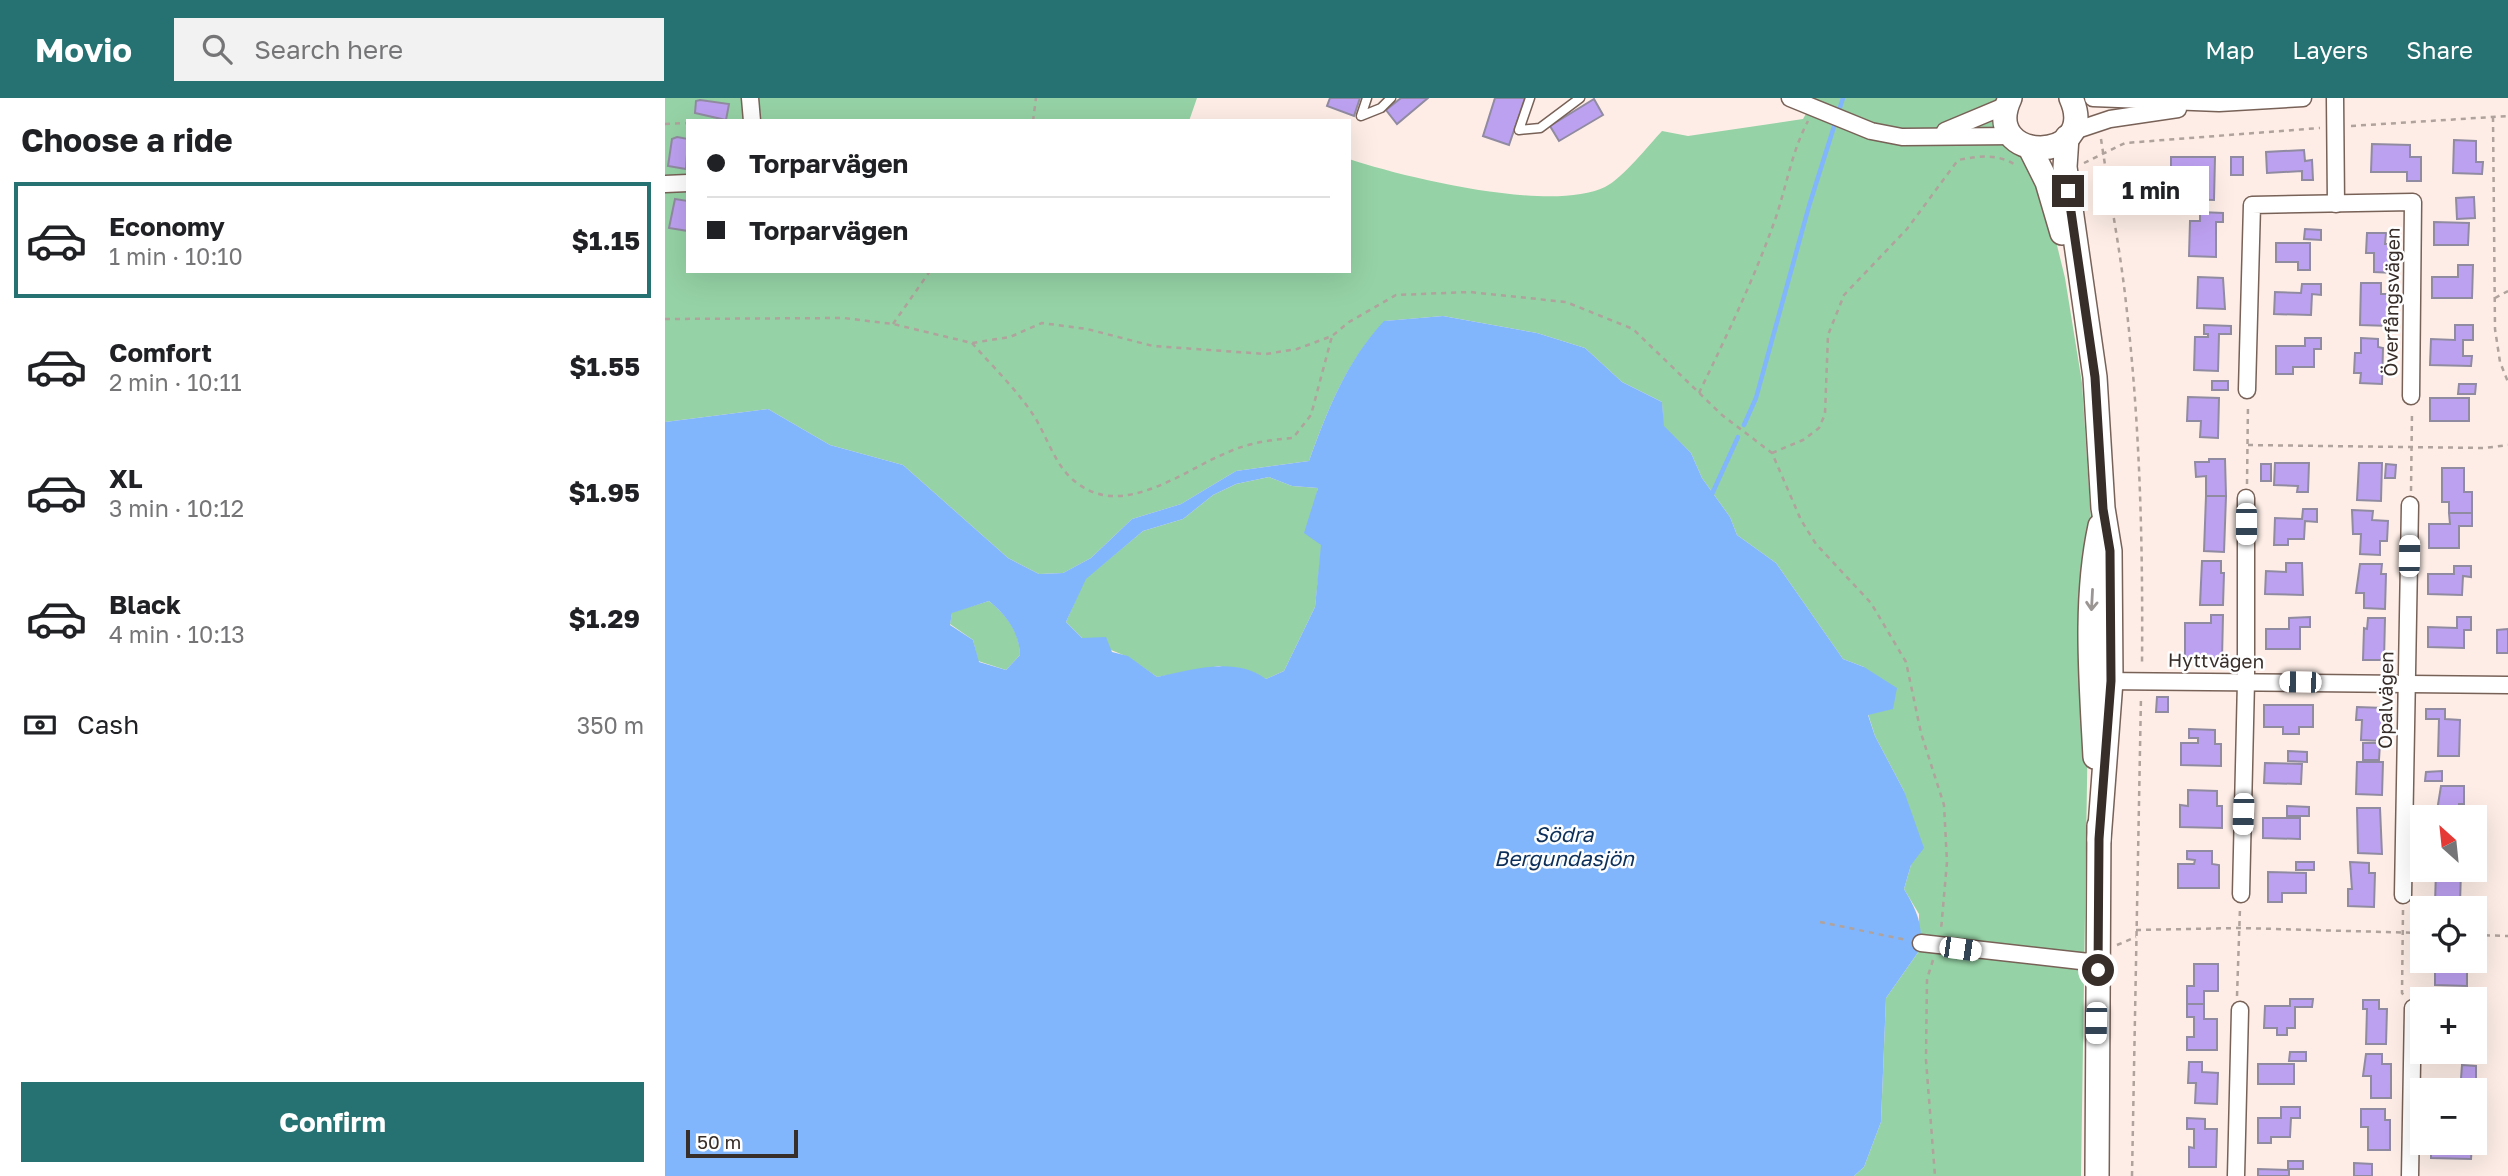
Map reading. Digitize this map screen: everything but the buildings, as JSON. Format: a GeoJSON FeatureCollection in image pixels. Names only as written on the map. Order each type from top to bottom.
{"type":"FeatureCollection","features":[{"type":"Feature","properties":{"kind":"street"},"geometry":{"type":"LineString","coordinates":[[750,98],[752,119]]}},
{"type":"Feature","properties":{"kind":"street"},"geometry":{"type":"LineString","coordinates":[[1790,98],[1871,131],[1902,137],[1931,136],[2023,152],[2050,148],[2069,135],[2099,122],[2219,103],[2303,98]]}},
{"type":"Feature","properties":{"kind":"street"},"geometry":{"type":"LineString","coordinates":[[2071,98],[2076,113],[2069,135],[2065,167],[2089,334],[2097,404],[2103,509],[2110,551],[2101,681],[2095,1144],[2097,1176]]}},
{"type":"Feature","properties":{"kind":"street"},"geometry":{"type":"LineString","coordinates":[[2094,98],[2219,103]]}},
{"type":"Feature","properties":{"kind":"street"},"geometry":{"type":"LineString","coordinates":[[2335,98],[2336,204]]}},
{"type":"Feature","properties":{"kind":"street"},"geometry":{"type":"LineString","coordinates":[[1931,136],[2008,101],[2007,124],[2051,193],[2089,334]]}},
{"type":"Feature","properties":{"kind":"street"},"geometry":{"type":"LineString","coordinates":[[665,184],[686,183]]}},
{"type":"Feature","properties":{"kind":"street","name":"Överfångsvägen"},"geometry":{"type":"LineString","coordinates":[[2247,390],[2252,205],[2413,202],[2411,396]]}},
{"type":"Feature","properties":{"kind":"street"},"geometry":{"type":"LineString","coordinates":[[2241,894],[2246,681],[2246,498]]}},
{"type":"Feature","properties":{"kind":"street","name":"Opalvägen"},"geometry":{"type":"LineString","coordinates":[[2403,895],[2410,505]]}},
{"type":"Feature","properties":{"kind":"street","name":"Hyttvägen"},"geometry":{"type":"LineString","coordinates":[[2101,681],[2508,685]]}},
{"type":"Feature","properties":{"kind":"street"},"geometry":{"type":"LineString","coordinates":[[1929,944],[2098,963]]}},
{"type":"Feature","properties":{"kind":"street"},"geometry":{"type":"LineString","coordinates":[[2236,1176],[2239,1010]]}},
{"type":"Feature","properties":{"kind":"street"},"geometry":{"type":"LineString","coordinates":[[2410,1176],[2412,1064]]}},
{"type":"Feature","properties":{"kind":"street"},"geometry":{"type":"LineString","coordinates":[[2091,1176],[2095,1144]]}},
{"type":"Feature","properties":{"kind":"lane"},"geometry":{"type":"LineString","coordinates":[[1367,98],[1361,116],[1381,108],[1391,98]]}},
{"type":"Feature","properties":{"kind":"lane"},"geometry":{"type":"LineString","coordinates":[[1530,98],[1519,130],[1540,128],[1580,98]]}},
{"type":"Feature","properties":{"kind":"path"},"geometry":{"type":"LineString","coordinates":[[1033,119],[1036,98]]}},
{"type":"Feature","properties":{"kind":"path"},"geometry":{"type":"LineString","coordinates":[[1699,393],[1758,265],[1777,215],[1799,138],[1828,113]]}},
{"type":"Feature","properties":{"kind":"path"},"geometry":{"type":"LineString","coordinates":[[2103,152],[2125,143],[2508,116]]}},
{"type":"Feature","properties":{"kind":"path"},"geometry":{"type":"LineString","coordinates":[[2493,117],[2496,342],[2508,382]]}},
{"type":"Feature","properties":{"kind":"path"},"geometry":{"type":"LineString","coordinates":[[2099,122],[2126,301],[2141,485],[2142,680],[2132,1176]]}},
{"type":"Feature","properties":{"kind":"path"},"geometry":{"type":"LineString","coordinates":[[665,124],[686,123]]}},
{"type":"Feature","properties":{"kind":"path"},"geometry":{"type":"LineString","coordinates":[[1772,453],[1803,440],[1819,428],[1825,414],[1828,335],[1844,295],[1907,229],[1958,160],[1984,156],[2006,157],[2023,152]]}},
{"type":"Feature","properties":{"kind":"path"},"geometry":{"type":"LineString","coordinates":[[894,324],[929,273]]}},
{"type":"Feature","properties":{"kind":"path"},"geometry":{"type":"LineString","coordinates":[[2495,298],[2508,291]]}},
{"type":"Feature","properties":{"kind":"path"},"geometry":{"type":"LineString","coordinates":[[665,318],[844,318],[894,324],[972,343],[1010,337],[1042,323],[1087,329],[1153,346],[1266,354],[1297,349],[1332,336],[1349,322],[1396,295],[1469,292],[1566,302],[1633,329],[1722,415],[1772,453],[1801,520],[1816,544],[1871,603],[1906,662],[1921,733],[1944,805],[1947,862],[1942,924],[1929,944],[1927,979],[1926,1060],[1935,1176]]}},
{"type":"Feature","properties":{"kind":"path"},"geometry":{"type":"LineString","coordinates":[[972,343],[1035,418],[1048,447],[1077,483],[1099,494],[1117,497],[1146,491],[1226,453],[1260,441],[1293,438],[1311,415],[1332,336]]}},
{"type":"Feature","properties":{"kind":"path"},"geometry":{"type":"LineString","coordinates":[[2246,498],[2247,390]]}},
{"type":"Feature","properties":{"kind":"path"},"geometry":{"type":"LineString","coordinates":[[2410,505],[2411,396]]}},
{"type":"Feature","properties":{"kind":"path"},"geometry":{"type":"LineString","coordinates":[[2248,445],[2485,448],[2508,444]]}},
{"type":"Feature","properties":{"kind":"path"},"geometry":{"type":"LineString","coordinates":[[2239,1010],[2241,894]]}},
{"type":"Feature","properties":{"kind":"path"},"geometry":{"type":"LineString","coordinates":[[2403,895],[2402,993],[2410,1004]]}},
{"type":"Feature","properties":{"kind":"path"},"geometry":{"type":"LineString","coordinates":[[1820,922],[1929,944]]}},
{"type":"Feature","properties":{"kind":"path"},"geometry":{"type":"LineString","coordinates":[[2136,930],[2239,929],[2410,933]]}},
{"type":"Feature","properties":{"kind":"path"},"geometry":{"type":"LineString","coordinates":[[2487,935],[2508,936]]}},
{"type":"Feature","properties":{"kind":"green space"},"geometry":{"type":"Polygon","coordinates":[[[665,98],[1197,98],[1190,119],[686,119],[686,273],[1351,273],[1351,160],[1406,175],[1478,190],[1516,195],[1581,194],[1612,183],[1662,131],[1688,136],[1803,119],[1815,98],[2000,98],[2041,180],[2065,278],[2082,383],[2091,520],[2081,1176],[1854,1176],[1864,1167],[1881,1122],[1886,998],[1919,951],[1919,914],[1904,889],[1911,865],[1904,791],[1875,736],[1868,714],[1864,667],[1843,659],[1776,563],[1737,535],[1730,517],[1702,478],[1691,453],[1663,426],[1662,402],[1622,382],[1585,348],[1537,333],[1443,316],[1385,321],[1359,353],[1339,387],[1309,461],[1236,471],[1181,504],[1132,519],[1091,558],[1063,573],[1039,574],[1008,558],[903,465],[830,445],[768,409],[665,422],[665,98]]]}},
{"type":"Feature","properties":{"kind":"green space"},"geometry":{"type":"Polygon","coordinates":[[[1269,477],[1292,486],[1318,488],[1314,506],[1322,544],[1315,607],[1284,671],[1266,679],[1219,666],[1157,677],[1128,657],[1082,638],[1066,622],[1085,579],[1143,531],[1183,519],[1213,495],[1236,484],[1269,477]]]}},
{"type":"Feature","properties":{"kind":"green space"},"geometry":{"type":"Polygon","coordinates":[[[989,601],[1007,619],[1018,639],[1020,655],[1006,670],[978,661],[973,640],[950,624],[952,612],[989,601]]]}},
{"type":"Feature","properties":{"kind":"water","name":"Södra Bergundasjön"},"geometry":{"type":"Polygon","coordinates":[[[1443,316],[1537,333],[1585,348],[1622,382],[1662,402],[1664,426],[1691,453],[1702,478],[1730,517],[1737,535],[1776,563],[1843,659],[1864,667],[1897,688],[1893,709],[1868,715],[1875,736],[1904,791],[1924,848],[1911,865],[1904,889],[1918,918],[1921,942],[1919,951],[1886,998],[1881,1122],[1864,1167],[1854,1176],[665,1176],[665,422],[768,409],[830,445],[903,465],[1008,558],[1039,574],[1063,573],[1091,558],[1132,519],[1181,504],[1236,471],[1309,461],[1331,405],[1349,370],[1384,321],[1443,316]],[[1269,477],[1236,484],[1213,495],[1183,519],[1143,531],[1086,579],[1066,622],[1082,638],[1106,637],[1112,652],[1128,656],[1157,677],[1199,668],[1227,666],[1254,672],[1266,679],[1284,671],[1315,607],[1321,545],[1304,533],[1318,488],[1292,486],[1269,477]],[[989,601],[952,613],[950,625],[973,640],[979,662],[1006,670],[1020,655],[1019,647],[1006,619],[989,601]]]}},
{"type":"Feature","properties":{"kind":"waterway"},"geometry":{"type":"LineString","coordinates":[[1744,425],[1756,398],[1809,206],[1843,98]]}},
{"type":"Feature","properties":{"kind":"waterway"},"geometry":{"type":"LineString","coordinates":[[1712,494],[1738,437]]}},
{"type":"Feature","properties":{"kind":"route"},"geometry":{"type":"LineString","coordinates":[[2068,191],[2095,377],[2103,509],[2110,551],[2111,681],[2109,744],[2099,839],[2098,970]]}}]}
